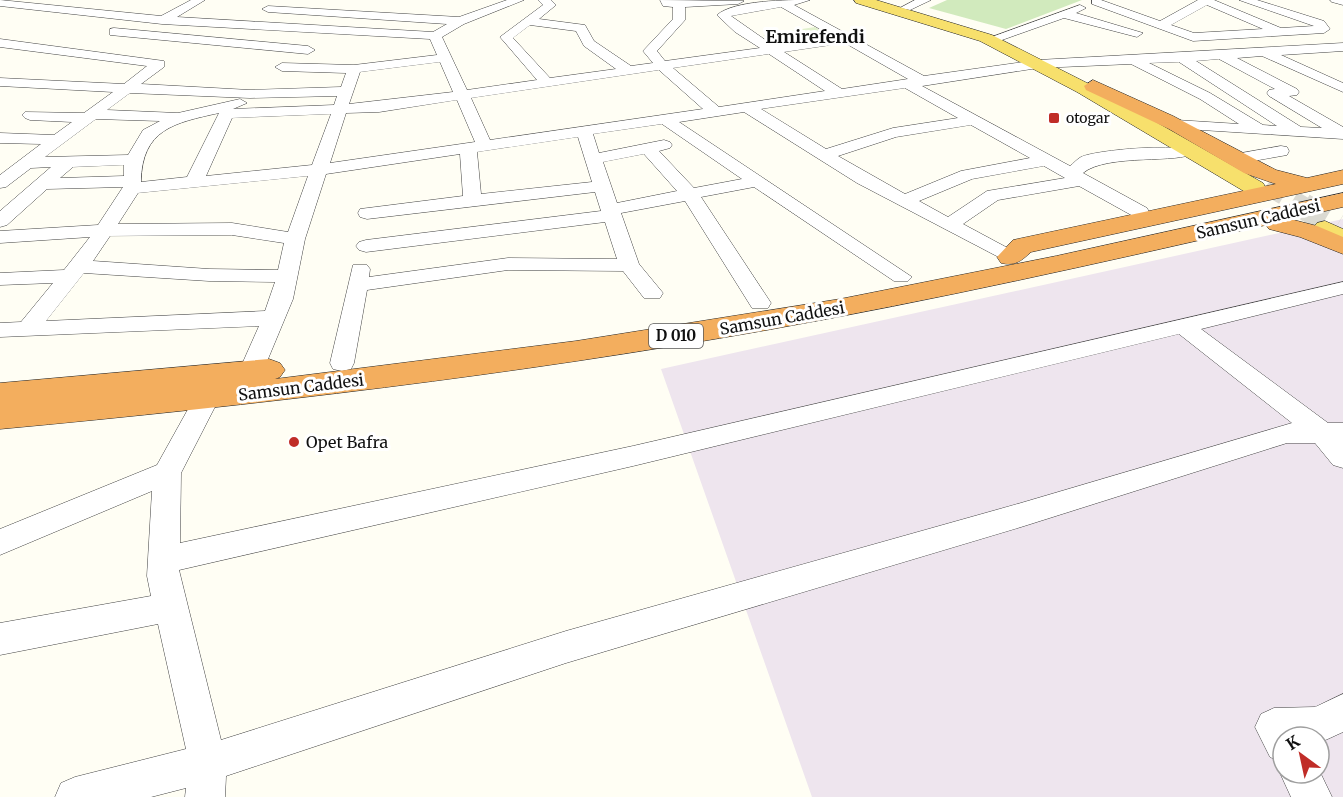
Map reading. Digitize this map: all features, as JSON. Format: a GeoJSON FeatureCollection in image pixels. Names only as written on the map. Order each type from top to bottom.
{"type":"FeatureCollection","features":[{"type":"Feature","properties":{"kind":"highway"},"geometry":{"type":"LineString","coordinates":[[1088,87],[1176,125],[1236,159],[1276,178],[1309,184]]}},
{"type":"Feature","properties":{"kind":"highway"},"geometry":{"type":"LineString","coordinates":[[1088,87],[1099,104],[1230,180],[1237,187],[1238,194],[1234,200]]}},
{"type":"Feature","properties":{"kind":"highway"},"geometry":{"type":"LineString","coordinates":[[1340,225],[1278,224],[1078,270],[1020,264],[1022,246],[1343,177]]}},
{"type":"Feature","properties":{"kind":"highway","name":"Samsun Caddesi"},"geometry":{"type":"LineString","coordinates":[[0,417],[206,399],[635,343],[770,321],[1020,264],[1343,186]]}},
{"type":"Feature","properties":{"kind":"highway"},"geometry":{"type":"LineString","coordinates":[[1278,224],[1308,231],[1340,225]]}},
{"type":"Feature","properties":{"kind":"highway","name":"Samsun Caddesi"},"geometry":{"type":"LineString","coordinates":[[0,394],[342,363],[760,303],[901,278],[1340,225]]}},
{"type":"Feature","properties":{"kind":"main road"},"geometry":{"type":"LineString","coordinates":[[861,0],[986,38],[1088,87],[1261,186]]}},
{"type":"Feature","properties":{"kind":"main road"},"geometry":{"type":"LineString","coordinates":[[880,0],[998,37],[1057,65],[1088,87]]}},
{"type":"Feature","properties":{"kind":"street"},"geometry":{"type":"LineString","coordinates":[[4,6],[27,0]]}},
{"type":"Feature","properties":{"kind":"street"},"geometry":{"type":"LineString","coordinates":[[297,28],[323,0]]}},
{"type":"Feature","properties":{"kind":"street"},"geometry":{"type":"LineString","coordinates":[[259,9],[458,20],[518,0]]}},
{"type":"Feature","properties":{"kind":"street"},"geometry":{"type":"LineString","coordinates":[[544,0],[550,5],[506,37],[546,82]]}},
{"type":"Feature","properties":{"kind":"street"},"geometry":{"type":"LineString","coordinates":[[717,113],[662,66],[650,51],[679,20],[672,2],[737,0],[754,8]]}},
{"type":"Feature","properties":{"kind":"street"},"geometry":{"type":"LineString","coordinates":[[804,0],[778,2],[723,15],[739,29],[840,94]]}},
{"type":"Feature","properties":{"kind":"street"},"geometry":{"type":"LineString","coordinates":[[906,8],[925,0]]}},
{"type":"Feature","properties":{"kind":"street"},"geometry":{"type":"LineString","coordinates":[[1064,14],[1145,35],[1172,39],[1283,33],[1328,28],[1245,0]]}},
{"type":"Feature","properties":{"kind":"street"},"geometry":{"type":"LineString","coordinates":[[1336,0],[1343,2]]}},
{"type":"Feature","properties":{"kind":"street"},"geometry":{"type":"LineString","coordinates":[[998,37],[1098,1],[1193,38],[1303,91]]}},
{"type":"Feature","properties":{"kind":"street"},"geometry":{"type":"LineString","coordinates":[[1160,26],[1206,1],[1343,58]]}},
{"type":"Feature","properties":{"kind":"street"},"geometry":{"type":"LineString","coordinates":[[778,2],[848,39],[973,120],[1140,212]]}},
{"type":"Feature","properties":{"kind":"street"},"geometry":{"type":"LineString","coordinates":[[162,20],[194,3]]}},
{"type":"Feature","properties":{"kind":"street"},"geometry":{"type":"LineString","coordinates":[[168,4],[194,3],[212,7]]}},
{"type":"Feature","properties":{"kind":"street"},"geometry":{"type":"LineString","coordinates":[[354,14],[369,4]]}},
{"type":"Feature","properties":{"kind":"street"},"geometry":{"type":"LineString","coordinates":[[402,16],[415,5]]}},
{"type":"Feature","properties":{"kind":"street"},"geometry":{"type":"LineString","coordinates":[[4,6],[162,20],[340,31],[438,47]]}},
{"type":"Feature","properties":{"kind":"street"},"geometry":{"type":"LineString","coordinates":[[274,74],[354,69],[438,47],[458,20],[465,6]]}},
{"type":"Feature","properties":{"kind":"street"},"geometry":{"type":"LineString","coordinates":[[528,21],[581,27],[589,43],[628,71]]}},
{"type":"Feature","properties":{"kind":"street"},"geometry":{"type":"LineString","coordinates":[[104,31],[180,40],[316,47]]}},
{"type":"Feature","properties":{"kind":"street"},"geometry":{"type":"LineString","coordinates":[[194,182],[219,124],[235,104],[274,74],[340,31]]}},
{"type":"Feature","properties":{"kind":"street"},"geometry":{"type":"LineString","coordinates":[[0,82],[128,88],[235,104],[339,110],[379,107],[848,39]]}},
{"type":"Feature","properties":{"kind":"street"},"geometry":{"type":"LineString","coordinates":[[0,43],[159,64],[0,183]]}},
{"type":"Feature","properties":{"kind":"street"},"geometry":{"type":"LineString","coordinates":[[0,51],[16,45]]}},
{"type":"Feature","properties":{"kind":"street"},"geometry":{"type":"LineString","coordinates":[[380,47],[438,47]]}},
{"type":"Feature","properties":{"kind":"street"},"geometry":{"type":"LineString","coordinates":[[438,47],[459,94],[477,148],[471,200]]}},
{"type":"Feature","properties":{"kind":"street"},"geometry":{"type":"LineString","coordinates":[[44,184],[132,185],[194,182],[319,170],[668,121],[1038,64],[1133,61],[1343,47]]}},
{"type":"Feature","properties":{"kind":"street"},"geometry":{"type":"LineString","coordinates":[[1263,52],[1343,89]]}},
{"type":"Feature","properties":{"kind":"street"},"geometry":{"type":"LineString","coordinates":[[1182,58],[1298,132]]}},
{"type":"Feature","properties":{"kind":"street"},"geometry":{"type":"LineString","coordinates":[[1133,61],[1205,96],[1261,130]]}},
{"type":"Feature","properties":{"kind":"street"},"geometry":{"type":"LineString","coordinates":[[252,371],[282,299],[295,239],[354,69]]}},
{"type":"Feature","properties":{"kind":"street"},"geometry":{"type":"LineString","coordinates":[[1343,89],[1274,93],[1343,134]]}},
{"type":"Feature","properties":{"kind":"street"},"geometry":{"type":"LineString","coordinates":[[27,329],[104,230],[132,185],[133,160],[149,132],[180,117],[235,104],[346,91]]}},
{"type":"Feature","properties":{"kind":"street"},"geometry":{"type":"LineString","coordinates":[[748,108],[903,201],[1020,264]]}},
{"type":"Feature","properties":{"kind":"street"},"geometry":{"type":"LineString","coordinates":[[30,115],[180,117]]}},
{"type":"Feature","properties":{"kind":"street"},"geometry":{"type":"LineString","coordinates":[[824,155],[893,134],[973,120]]}},
{"type":"Feature","properties":{"kind":"street"},"geometry":{"type":"LineString","coordinates":[[668,121],[901,278]]}},
{"type":"Feature","properties":{"kind":"street"},"geometry":{"type":"LineString","coordinates":[[1176,125],[1343,134]]}},
{"type":"Feature","properties":{"kind":"street"},"geometry":{"type":"LineString","coordinates":[[584,132],[629,265],[652,293]]}},
{"type":"Feature","properties":{"kind":"street"},"geometry":{"type":"LineString","coordinates":[[0,138],[58,140]]}},
{"type":"Feature","properties":{"kind":"street"},"geometry":{"type":"LineString","coordinates":[[593,159],[694,139]]}},
{"type":"Feature","properties":{"kind":"street"},"geometry":{"type":"LineString","coordinates":[[648,149],[690,194],[760,303]]}},
{"type":"Feature","properties":{"kind":"street"},"geometry":{"type":"LineString","coordinates":[[1236,159],[1281,151]]}},
{"type":"Feature","properties":{"kind":"street"},"geometry":{"type":"LineString","coordinates":[[949,225],[993,195],[1077,177],[1088,161],[1143,153],[1184,153]]}},
{"type":"Feature","properties":{"kind":"street"},"geometry":{"type":"LineString","coordinates":[[0,163],[133,160]]}},
{"type":"Feature","properties":{"kind":"street"},"geometry":{"type":"LineString","coordinates":[[903,201],[967,175],[1047,160]]}},
{"type":"Feature","properties":{"kind":"street"},"geometry":{"type":"LineString","coordinates":[[0,221],[68,162]]}},
{"type":"Feature","properties":{"kind":"street"},"geometry":{"type":"LineString","coordinates":[[366,246],[611,212],[757,181]]}},
{"type":"Feature","properties":{"kind":"street"},"geometry":{"type":"LineString","coordinates":[[342,363],[366,246],[367,204],[471,200],[602,186]]}},
{"type":"Feature","properties":{"kind":"street"},"geometry":{"type":"LineString","coordinates":[[0,237],[104,230],[232,229],[295,239]]}},
{"type":"Feature","properties":{"kind":"street"},"geometry":{"type":"LineString","coordinates":[[357,285],[508,264],[629,265]]}},
{"type":"Feature","properties":{"kind":"street"},"geometry":{"type":"LineString","coordinates":[[0,279],[74,271],[287,276]]}},
{"type":"Feature","properties":{"kind":"street"},"geometry":{"type":"LineString","coordinates":[[164,560],[633,456],[1183,326],[1337,295]]}},
{"type":"Feature","properties":{"kind":"street"},"geometry":{"type":"LineString","coordinates":[[0,330],[273,318]]}},
{"type":"Feature","properties":{"kind":"street"},"geometry":{"type":"LineString","coordinates":[[1183,326],[1332,433],[1343,458]]}},
{"type":"Feature","properties":{"kind":"street"},"geometry":{"type":"LineString","coordinates":[[205,797],[208,763],[163,576],[167,473],[206,399]]}},
{"type":"Feature","properties":{"kind":"street"},"geometry":{"type":"LineString","coordinates":[[75,797],[208,763],[566,647],[1021,515],[1287,433],[1332,433]]}},
{"type":"Feature","properties":{"kind":"street"},"geometry":{"type":"LineString","coordinates":[[0,542],[167,473]]}},
{"type":"Feature","properties":{"kind":"street"},"geometry":{"type":"LineString","coordinates":[[0,639],[170,607]]}},
{"type":"Feature","properties":{"kind":"street"},"geometry":{"type":"LineString","coordinates":[[1318,725],[1343,712]]}},
{"type":"Feature","properties":{"kind":"shaded area"},"geometry":{"type":"Polygon","coordinates":[[[1343,219],[1343,797],[812,797],[661,369],[1343,219]]]}},
{"type":"Feature","properties":{"kind":"green space"},"geometry":{"type":"Polygon","coordinates":[[[947,0],[1082,0],[1006,29],[929,8],[947,0]]]}},
{"type":"Feature","properties":{"kind":"green space"},"geometry":{"type":"Polygon","coordinates":[[[815,27],[832,37],[779,46],[763,35],[815,27]]]}},
{"type":"Feature","properties":{"kind":"tunnel"},"geometry":{"type":"LineString","coordinates":[[1267,185],[1306,208]]}},
{"type":"Feature","properties":{"kind":"tunnel"},"geometry":{"type":"LineString","coordinates":[[1303,206],[1337,226]]}},
{"type":"Feature","properties":{"kind":"place","name":"otogar"},"geometry":{"type":"Point","coordinates":[1054,118]}},
{"type":"Feature","properties":{"kind":"place","name":"Opet Bafra"},"geometry":{"type":"Point","coordinates":[294,442]}},
{"type":"Feature","properties":{"kind":"district","name":"Emirefendi"},"geometry":{"type":"Point","coordinates":[815,37]}}]}
